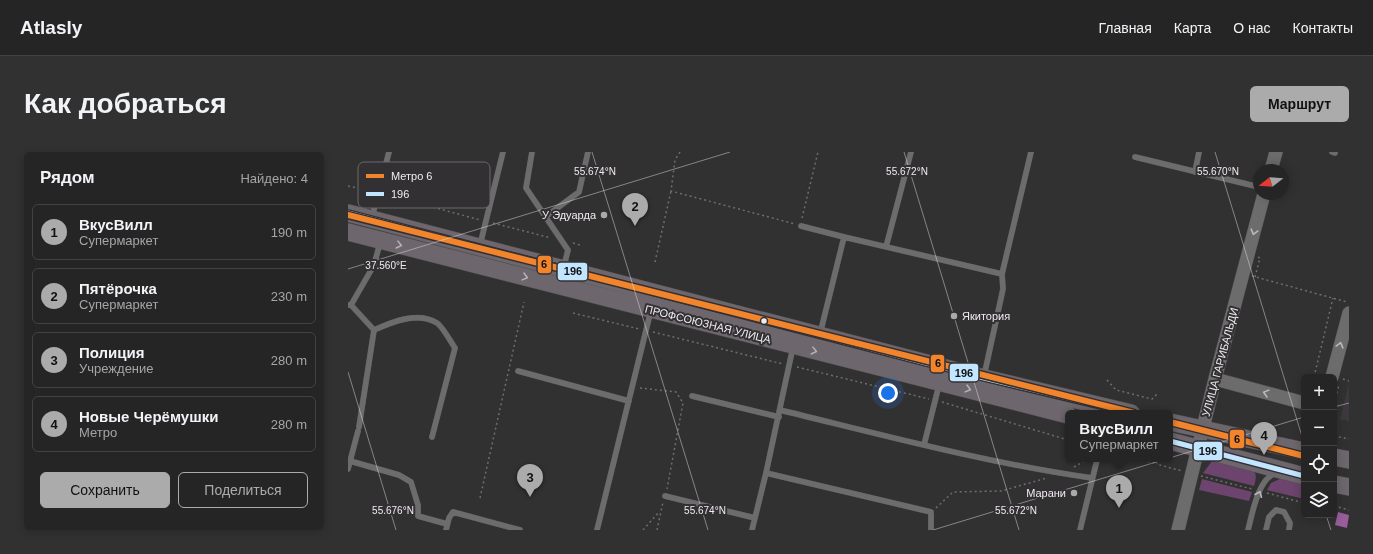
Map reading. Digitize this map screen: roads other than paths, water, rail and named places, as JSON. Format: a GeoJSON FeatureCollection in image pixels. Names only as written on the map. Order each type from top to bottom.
{"type":"FeatureCollection","features":[{"type":"Feature","properties":{"kind":"main road","name":"ПРОФСОЮЗНАЯ УЛИЦА"},"geometry":{"type":"LineString","coordinates":[[348,213],[984,378],[1118,410]]}},
{"type":"Feature","properties":{"kind":"main road","name":"ПРОФСОЮЗНАЯ УЛИЦА"},"geometry":{"type":"LineString","coordinates":[[348,232],[794,346],[940,381],[1065,414]]}},
{"type":"Feature","properties":{"kind":"main road"},"geometry":{"type":"LineString","coordinates":[[1173,423],[1301,450]]}},
{"type":"Feature","properties":{"kind":"main road"},"geometry":{"type":"LineString","coordinates":[[1173,442],[1301,475]]}},
{"type":"Feature","properties":{"kind":"main road"},"geometry":{"type":"LineString","coordinates":[[1337,458],[1349,460]]}},
{"type":"Feature","properties":{"kind":"main road"},"geometry":{"type":"LineString","coordinates":[[1337,485],[1349,488]]}},
{"type":"Feature","properties":{"kind":"street"},"geometry":{"type":"LineString","coordinates":[[1273,164],[1276,152]]}},
{"type":"Feature","properties":{"kind":"street","name":"УЛИЦА ГАРИБАЛЬДИ"},"geometry":{"type":"LineString","coordinates":[[1178,530],[1215,379],[1262,200]]}},
{"type":"Feature","properties":{"kind":"street"},"geometry":{"type":"LineString","coordinates":[[1337,374],[1349,313]]}},
{"type":"Feature","properties":{"kind":"street"},"geometry":{"type":"LineString","coordinates":[[1215,379],[1301,402]]}},
{"type":"Feature","properties":{"kind":"lane"},"geometry":{"type":"LineString","coordinates":[[386,162],[389,152]]}},
{"type":"Feature","properties":{"kind":"lane"},"geometry":{"type":"LineString","coordinates":[[490,205],[503,152]]}},
{"type":"Feature","properties":{"kind":"lane"},"geometry":{"type":"LineString","coordinates":[[532,152],[526,188],[568,250],[563,269]]}},
{"type":"Feature","properties":{"kind":"lane"},"geometry":{"type":"LineString","coordinates":[[545,217],[579,192],[588,152]]}},
{"type":"Feature","properties":{"kind":"lane"},"geometry":{"type":"LineString","coordinates":[[886,247],[911,152]]}},
{"type":"Feature","properties":{"kind":"lane"},"geometry":{"type":"LineString","coordinates":[[984,378],[1003,289],[1002,274],[1031,152]]}},
{"type":"Feature","properties":{"kind":"lane"},"geometry":{"type":"LineString","coordinates":[[1195,172],[1199,152]]}},
{"type":"Feature","properties":{"kind":"lane"},"geometry":{"type":"LineString","coordinates":[[1135,157],[1253,186]]}},
{"type":"Feature","properties":{"kind":"lane"},"geometry":{"type":"LineString","coordinates":[[371,219],[374,208]]}},
{"type":"Feature","properties":{"kind":"lane"},"geometry":{"type":"LineString","coordinates":[[479,247],[489,208]]}},
{"type":"Feature","properties":{"kind":"lane"},"geometry":{"type":"LineString","coordinates":[[801,226],[1002,274]]}},
{"type":"Feature","properties":{"kind":"lane"},"geometry":{"type":"LineString","coordinates":[[820,335],[844,237]]}},
{"type":"Feature","properties":{"kind":"lane"},"geometry":{"type":"LineString","coordinates":[[374,330],[350,305],[374,265],[381,240]]}},
{"type":"Feature","properties":{"kind":"lane"},"geometry":{"type":"LineString","coordinates":[[597,530],[651,310]]}},
{"type":"Feature","properties":{"kind":"lane"},"geometry":{"type":"LineString","coordinates":[[374,330],[392,322],[417,318],[437,323],[455,348],[432,437]]}},
{"type":"Feature","properties":{"kind":"lane"},"geometry":{"type":"LineString","coordinates":[[348,468],[358,429],[374,330]]}},
{"type":"Feature","properties":{"kind":"lane"},"geometry":{"type":"LineString","coordinates":[[752,530],[794,346]]}},
{"type":"Feature","properties":{"kind":"lane"},"geometry":{"type":"LineString","coordinates":[[518,371],[629,401]]}},
{"type":"Feature","properties":{"kind":"lane"},"geometry":{"type":"LineString","coordinates":[[924,445],[940,381]]}},
{"type":"Feature","properties":{"kind":"lane"},"geometry":{"type":"LineString","coordinates":[[692,396],[778,417]]}},
{"type":"Feature","properties":{"kind":"lane"},"geometry":{"type":"LineString","coordinates":[[780,410],[924,445],[1063,474],[1092,478]]}},
{"type":"Feature","properties":{"kind":"lane"},"geometry":{"type":"LineString","coordinates":[[350,461],[399,475],[411,482],[416,497],[418,516],[447,527],[449,518],[453,512],[520,530]]}},
{"type":"Feature","properties":{"kind":"lane"},"geometry":{"type":"LineString","coordinates":[[1080,530],[1096,462]]}},
{"type":"Feature","properties":{"kind":"lane"},"geometry":{"type":"LineString","coordinates":[[1248,530],[1259,491],[1272,474],[1286,471]]}},
{"type":"Feature","properties":{"kind":"lane"},"geometry":{"type":"LineString","coordinates":[[766,473],[931,512],[931,530]]}},
{"type":"Feature","properties":{"kind":"lane"},"geometry":{"type":"LineString","coordinates":[[665,496],[755,518]]}},
{"type":"Feature","properties":{"kind":"lane"},"geometry":{"type":"LineString","coordinates":[[1266,530],[1269,517],[1276,510],[1284,512],[1290,523],[1288,530]]}},
{"type":"Feature","properties":{"kind":"metro line","name":"6"},"geometry":{"type":"LineString","coordinates":[[348,215],[1122,410]]}},
{"type":"Feature","properties":{"kind":"metro line","name":"6"},"geometry":{"type":"LineString","coordinates":[[1173,423],[1301,455]]}},
{"type":"Feature","properties":{"kind":"place","name":"У Эдуарда"},"geometry":{"type":"Point","coordinates":[604,215]}},
{"type":"Feature","properties":{"kind":"place","name":"Пятёрочка"},"geometry":{"type":"Point","coordinates":[635,226]}},
{"type":"Feature","properties":{"kind":"place","name":"Якитория"},"geometry":{"type":"Point","coordinates":[954,316]}},
{"type":"Feature","properties":{"kind":"place","name":"Новые Черёмушки"},"geometry":{"type":"Point","coordinates":[1264,455]}},
{"type":"Feature","properties":{"kind":"place","name":"Марани"},"geometry":{"type":"Point","coordinates":[1074,493]}},
{"type":"Feature","properties":{"kind":"place","name":"Полиция"},"geometry":{"type":"Point","coordinates":[530,497]}},
{"type":"Feature","properties":{"kind":"place","name":"ВкусВилл"},"geometry":{"type":"Point","coordinates":[1119,508]}}]}
